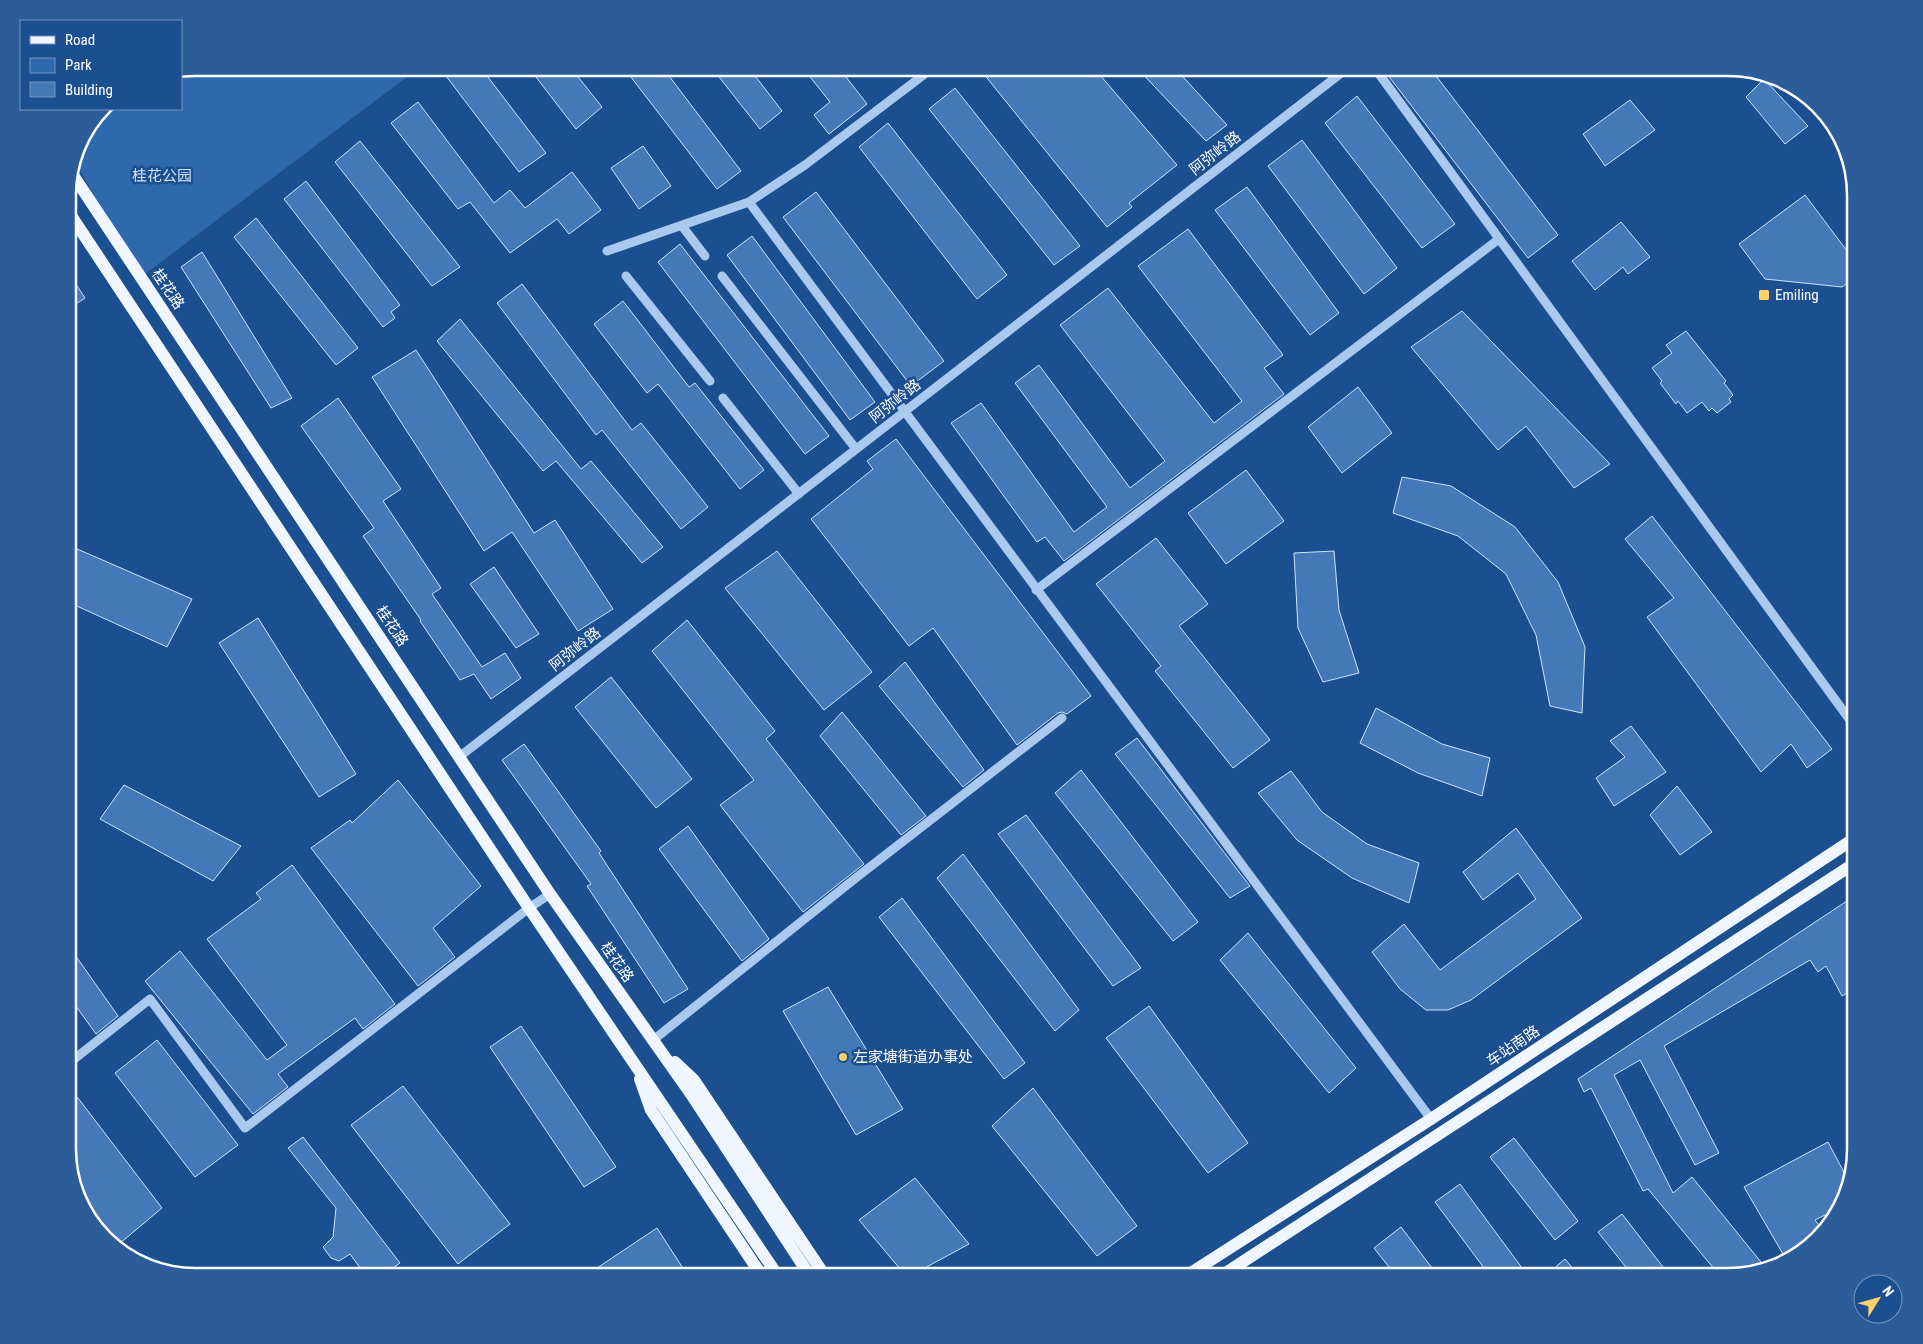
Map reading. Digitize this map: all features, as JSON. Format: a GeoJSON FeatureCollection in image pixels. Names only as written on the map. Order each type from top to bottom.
{"type":"FeatureCollection","features":[{"type":"Feature","properties":{"kind":"main road","name":"桂花路"},"geometry":{"type":"LineString","coordinates":[[77,181],[550,894],[691,1094],[805,1268]]}},
{"type":"Feature","properties":{"kind":"main road"},"geometry":{"type":"LineString","coordinates":[[77,225],[529,908],[773,1268]]}},
{"type":"Feature","properties":{"kind":"main road","name":"车站南路"},"geometry":{"type":"LineString","coordinates":[[1199,1268],[1431,1120],[1847,844]]}},
{"type":"Feature","properties":{"kind":"main road"},"geometry":{"type":"LineString","coordinates":[[1233,1268],[1847,869]]}},
{"type":"Feature","properties":{"kind":"main road"},"geometry":{"type":"LineString","coordinates":[[652,1041],[694,1080],[820,1268]]}},
{"type":"Feature","properties":{"kind":"main road"},"geometry":{"type":"LineString","coordinates":[[632,1058],[651,1110],[757,1268]]}},
{"type":"Feature","properties":{"kind":"street","name":"阿弥岭路"},"geometry":{"type":"LineString","coordinates":[[459,757],[1337,76]]}},
{"type":"Feature","properties":{"kind":"street"},"geometry":{"type":"LineString","coordinates":[[1380,76],[1847,715]]}},
{"type":"Feature","properties":{"kind":"street"},"geometry":{"type":"LineString","coordinates":[[607,250],[749,202],[806,165],[923,77]]}},
{"type":"Feature","properties":{"kind":"street"},"geometry":{"type":"LineString","coordinates":[[749,202],[1431,1120]]}},
{"type":"Feature","properties":{"kind":"street"},"geometry":{"type":"LineString","coordinates":[[682,226],[705,256]]}},
{"type":"Feature","properties":{"kind":"street"},"geometry":{"type":"LineString","coordinates":[[1036,590],[1499,239]]}},
{"type":"Feature","properties":{"kind":"street"},"geometry":{"type":"LineString","coordinates":[[626,276],[710,380]]}},
{"type":"Feature","properties":{"kind":"street"},"geometry":{"type":"LineString","coordinates":[[722,276],[856,449]]}},
{"type":"Feature","properties":{"kind":"street"},"geometry":{"type":"LineString","coordinates":[[723,398],[798,494]]}},
{"type":"Feature","properties":{"kind":"street"},"geometry":{"type":"LineString","coordinates":[[652,1041],[857,877],[1062,718]]}},
{"type":"Feature","properties":{"kind":"street"},"geometry":{"type":"LineString","coordinates":[[77,1057],[150,999],[245,1128],[529,908],[550,894]]}},
{"type":"Feature","properties":{"kind":"green space","name":"桂花公园"},"geometry":{"type":"Polygon","coordinates":[[[188,77],[407,77],[141,277],[79,169],[96,129],[113,110],[182,110],[182,78],[188,77]]]}},
{"type":"Feature","properties":{"kind":"building"},"geometry":{"type":"Polygon","coordinates":[[[986,76],[1101,76],[1177,165],[1129,203],[1132,207],[1107,227],[986,76]]]}},
{"type":"Feature","properties":{"kind":"building"},"geometry":{"type":"Polygon","coordinates":[[[1145,76],[1183,76],[1227,125],[1206,141],[1145,76]]]}},
{"type":"Feature","properties":{"kind":"building"},"geometry":{"type":"Polygon","coordinates":[[[1389,76],[1436,76],[1558,235],[1528,258],[1389,76]]]}},
{"type":"Feature","properties":{"kind":"building"},"geometry":{"type":"Polygon","coordinates":[[[447,77],[488,77],[546,153],[519,172],[447,77]]]}},
{"type":"Feature","properties":{"kind":"building"},"geometry":{"type":"Polygon","coordinates":[[[536,77],[578,77],[602,107],[576,129],[536,77]]]}},
{"type":"Feature","properties":{"kind":"building"},"geometry":{"type":"Polygon","coordinates":[[[631,77],[670,77],[741,171],[717,189],[631,77]]]}},
{"type":"Feature","properties":{"kind":"building"},"geometry":{"type":"Polygon","coordinates":[[[719,77],[756,77],[782,111],[760,129],[719,77]]]}},
{"type":"Feature","properties":{"kind":"building"},"geometry":{"type":"Polygon","coordinates":[[[810,77],[846,77],[867,104],[829,134],[814,115],[830,102],[810,77]]]}},
{"type":"Feature","properties":{"kind":"building"},"geometry":{"type":"Polygon","coordinates":[[[1762,81],[1769,84],[1808,126],[1785,144],[1746,97],[1762,81]]]}},
{"type":"Feature","properties":{"kind":"building"},"geometry":{"type":"Polygon","coordinates":[[[955,88],[1080,246],[1054,265],[929,109],[955,88]]]}},
{"type":"Feature","properties":{"kind":"building"},"geometry":{"type":"Polygon","coordinates":[[[1357,96],[1455,224],[1422,248],[1325,123],[1357,96]]]}},
{"type":"Feature","properties":{"kind":"building"},"geometry":{"type":"Polygon","coordinates":[[[1630,100],[1655,130],[1605,166],[1583,134],[1630,100]]]}},
{"type":"Feature","properties":{"kind":"building"},"geometry":{"type":"Polygon","coordinates":[[[418,102],[494,203],[510,190],[525,208],[572,172],[601,210],[569,234],[557,219],[510,253],[470,202],[458,209],[391,123],[418,102]]]}},
{"type":"Feature","properties":{"kind":"building"},"geometry":{"type":"Polygon","coordinates":[[[888,123],[1007,275],[977,299],[859,147],[888,123]]]}},
{"type":"Feature","properties":{"kind":"building"},"geometry":{"type":"Polygon","coordinates":[[[1302,140],[1397,268],[1364,294],[1268,166],[1302,140]]]}},
{"type":"Feature","properties":{"kind":"building"},"geometry":{"type":"Polygon","coordinates":[[[360,141],[460,267],[432,286],[335,162],[360,141]]]}},
{"type":"Feature","properties":{"kind":"building"},"geometry":{"type":"Polygon","coordinates":[[[643,146],[671,186],[639,209],[611,168],[643,146]]]}},
{"type":"Feature","properties":{"kind":"building"},"geometry":{"type":"Polygon","coordinates":[[[306,181],[400,305],[391,312],[395,318],[383,327],[284,199],[306,181]]]}},
{"type":"Feature","properties":{"kind":"building"},"geometry":{"type":"Polygon","coordinates":[[[1247,187],[1339,313],[1310,335],[1215,210],[1247,187]]]}},
{"type":"Feature","properties":{"kind":"building"},"geometry":{"type":"Polygon","coordinates":[[[816,192],[944,361],[911,386],[783,217],[816,192]]]}},
{"type":"Feature","properties":{"kind":"building"},"geometry":{"type":"Polygon","coordinates":[[[1805,195],[1847,251],[1847,283],[1842,287],[1765,279],[1739,244],[1805,195]]]}},
{"type":"Feature","properties":{"kind":"building"},"geometry":{"type":"Polygon","coordinates":[[[256,218],[358,348],[336,365],[234,237],[256,218]]]}},
{"type":"Feature","properties":{"kind":"building"},"geometry":{"type":"Polygon","coordinates":[[[1621,222],[1650,257],[1628,274],[1623,267],[1595,290],[1572,261],[1621,222]]]}},
{"type":"Feature","properties":{"kind":"building"},"geometry":{"type":"Polygon","coordinates":[[[1188,229],[1283,355],[1264,368],[1284,394],[1064,561],[1045,537],[1037,542],[951,423],[981,403],[1074,532],[1107,507],[1015,383],[1039,365],[1130,488],[1165,461],[1060,325],[1108,288],[1214,423],[1242,401],[1138,266],[1188,229]]]}},
{"type":"Feature","properties":{"kind":"building"},"geometry":{"type":"Polygon","coordinates":[[[752,236],[875,402],[850,420],[727,255],[752,236]]]}},
{"type":"Feature","properties":{"kind":"building"},"geometry":{"type":"Polygon","coordinates":[[[680,244],[829,436],[805,454],[658,262],[680,244]]]}},
{"type":"Feature","properties":{"kind":"building"},"geometry":{"type":"Polygon","coordinates":[[[202,252],[292,398],[271,408],[181,267],[202,252]]]}},
{"type":"Feature","properties":{"kind":"building"},"geometry":{"type":"Polygon","coordinates":[[[522,284],[632,430],[641,423],[708,507],[681,529],[602,430],[596,435],[497,303],[522,284]]]}},
{"type":"Feature","properties":{"kind":"building"},"geometry":{"type":"Polygon","coordinates":[[[77,286],[85,298],[77,303],[77,286]]]}},
{"type":"Feature","properties":{"kind":"building"},"geometry":{"type":"Polygon","coordinates":[[[623,301],[689,387],[695,383],[764,470],[740,489],[658,384],[647,393],[594,324],[623,301]]]}},
{"type":"Feature","properties":{"kind":"building"},"geometry":{"type":"Polygon","coordinates":[[[1462,311],[1610,464],[1574,488],[1526,426],[1498,450],[1411,347],[1462,311]]]}},
{"type":"Feature","properties":{"kind":"building"},"geometry":{"type":"Polygon","coordinates":[[[460,319],[581,469],[591,461],[663,547],[642,563],[556,461],[543,471],[437,341],[460,319]]]}},
{"type":"Feature","properties":{"kind":"building"},"geometry":{"type":"Polygon","coordinates":[[[1686,331],[1726,381],[1724,383],[1733,395],[1729,399],[1731,402],[1717,413],[1712,408],[1709,411],[1702,402],[1687,413],[1678,401],[1676,404],[1660,383],[1662,381],[1652,368],[1672,353],[1666,345],[1686,331]]]}},
{"type":"Feature","properties":{"kind":"building"},"geometry":{"type":"Polygon","coordinates":[[[416,350],[534,533],[555,520],[613,609],[578,631],[512,532],[484,551],[372,377],[416,350]]]}},
{"type":"Feature","properties":{"kind":"building"},"geometry":{"type":"Polygon","coordinates":[[[1358,387],[1392,433],[1342,473],[1308,427],[1358,387]]]}},
{"type":"Feature","properties":{"kind":"building"},"geometry":{"type":"Polygon","coordinates":[[[338,398],[401,489],[383,501],[441,588],[432,594],[482,667],[505,653],[521,678],[491,699],[474,674],[460,680],[363,536],[374,528],[301,426],[338,398]]]}},
{"type":"Feature","properties":{"kind":"building"},"geometry":{"type":"Polygon","coordinates":[[[896,439],[1091,696],[1067,714],[1058,713],[1017,745],[933,628],[909,646],[811,519],[873,469],[867,461],[896,439]]]}},
{"type":"Feature","properties":{"kind":"building"},"geometry":{"type":"Polygon","coordinates":[[[1246,470],[1284,521],[1226,564],[1188,513],[1246,470]]]}},
{"type":"Feature","properties":{"kind":"building"},"geometry":{"type":"Polygon","coordinates":[[[1402,477],[1451,486],[1515,527],[1558,582],[1585,647],[1582,713],[1550,706],[1536,635],[1506,574],[1458,536],[1393,513],[1402,477]]]}},
{"type":"Feature","properties":{"kind":"building"},"geometry":{"type":"Polygon","coordinates":[[[1652,516],[1832,749],[1807,768],[1791,744],[1761,772],[1647,617],[1674,598],[1625,539],[1652,516]]]}},
{"type":"Feature","properties":{"kind":"building"},"geometry":{"type":"Polygon","coordinates":[[[1156,538],[1208,604],[1179,626],[1270,740],[1233,768],[1155,671],[1161,666],[1096,584],[1156,538]]]}},
{"type":"Feature","properties":{"kind":"building"},"geometry":{"type":"Polygon","coordinates":[[[77,549],[192,599],[167,647],[77,606],[77,549]]]}},
{"type":"Feature","properties":{"kind":"building"},"geometry":{"type":"Polygon","coordinates":[[[777,551],[872,672],[824,710],[725,588],[777,551]]]}},
{"type":"Feature","properties":{"kind":"building"},"geometry":{"type":"Polygon","coordinates":[[[1334,551],[1339,610],[1359,673],[1323,682],[1298,628],[1294,553],[1334,551]]]}},
{"type":"Feature","properties":{"kind":"building"},"geometry":{"type":"Polygon","coordinates":[[[494,567],[539,634],[516,648],[470,584],[494,567]]]}},
{"type":"Feature","properties":{"kind":"building"},"geometry":{"type":"Polygon","coordinates":[[[258,618],[356,774],[319,797],[219,643],[258,618]]]}},
{"type":"Feature","properties":{"kind":"building"},"geometry":{"type":"Polygon","coordinates":[[[687,620],[775,731],[766,739],[864,864],[803,912],[720,805],[754,780],[652,651],[687,620]]]}},
{"type":"Feature","properties":{"kind":"building"},"geometry":{"type":"Polygon","coordinates":[[[905,662],[984,770],[963,787],[879,686],[905,662]]]}},
{"type":"Feature","properties":{"kind":"building"},"geometry":{"type":"Polygon","coordinates":[[[611,677],[692,779],[656,808],[575,707],[611,677]]]}},
{"type":"Feature","properties":{"kind":"building"},"geometry":{"type":"Polygon","coordinates":[[[1376,708],[1442,744],[1490,758],[1482,796],[1418,773],[1360,743],[1376,708]]]}},
{"type":"Feature","properties":{"kind":"building"},"geometry":{"type":"Polygon","coordinates":[[[842,712],[926,816],[901,835],[820,736],[842,712]]]}},
{"type":"Feature","properties":{"kind":"building"},"geometry":{"type":"Polygon","coordinates":[[[1631,726],[1666,772],[1614,806],[1596,778],[1625,757],[1610,741],[1631,726]]]}},
{"type":"Feature","properties":{"kind":"building"},"geometry":{"type":"Polygon","coordinates":[[[1137,738],[1250,886],[1230,898],[1115,754],[1137,738]]]}},
{"type":"Feature","properties":{"kind":"building"},"geometry":{"type":"Polygon","coordinates":[[[524,744],[601,851],[599,853],[688,989],[664,1003],[587,886],[591,884],[502,760],[524,744]]]}},
{"type":"Feature","properties":{"kind":"building"},"geometry":{"type":"Polygon","coordinates":[[[1081,770],[1198,922],[1173,941],[1055,793],[1081,770]]]}},
{"type":"Feature","properties":{"kind":"building"},"geometry":{"type":"Polygon","coordinates":[[[1291,771],[1322,812],[1367,844],[1419,863],[1409,903],[1352,878],[1297,840],[1258,793],[1291,771]]]}},
{"type":"Feature","properties":{"kind":"building"},"geometry":{"type":"Polygon","coordinates":[[[398,780],[481,886],[433,928],[455,957],[418,986],[311,848],[350,820],[352,823],[398,780]]]}},
{"type":"Feature","properties":{"kind":"building"},"geometry":{"type":"Polygon","coordinates":[[[124,785],[241,846],[213,881],[100,819],[124,785]]]}},
{"type":"Feature","properties":{"kind":"building"},"geometry":{"type":"Polygon","coordinates":[[[1677,786],[1712,832],[1680,855],[1650,815],[1677,786]]]}},
{"type":"Feature","properties":{"kind":"building"},"geometry":{"type":"Polygon","coordinates":[[[1026,815],[1141,968],[1113,986],[998,834],[1026,815]]]}},
{"type":"Feature","properties":{"kind":"building"},"geometry":{"type":"Polygon","coordinates":[[[688,826],[769,939],[742,961],[659,849],[688,826]]]}},
{"type":"Feature","properties":{"kind":"building"},"geometry":{"type":"Polygon","coordinates":[[[1516,828],[1582,918],[1471,1000],[1448,1010],[1426,1010],[1400,989],[1372,952],[1404,924],[1440,970],[1536,899],[1518,873],[1483,900],[1463,872],[1516,828]]]}},
{"type":"Feature","properties":{"kind":"building"},"geometry":{"type":"Polygon","coordinates":[[[963,854],[1079,1010],[1055,1031],[937,878],[963,854]]]}},
{"type":"Feature","properties":{"kind":"building"},"geometry":{"type":"Polygon","coordinates":[[[292,865],[395,1004],[363,1029],[355,1018],[278,1074],[288,1087],[253,1114],[145,981],[180,951],[267,1060],[287,1045],[207,939],[261,899],[256,893],[292,865]]]}},
{"type":"Feature","properties":{"kind":"building"},"geometry":{"type":"Polygon","coordinates":[[[902,898],[1025,1063],[1004,1079],[879,917],[902,898]]]}},
{"type":"Feature","properties":{"kind":"building"},"geometry":{"type":"Polygon","coordinates":[[[1847,901],[1847,993],[1842,996],[1826,966],[1818,972],[1810,960],[1664,1046],[1719,1153],[1695,1165],[1640,1060],[1614,1075],[1673,1193],[1692,1177],[1762,1263],[1743,1267],[1713,1268],[1648,1189],[1643,1191],[1591,1088],[1584,1092],[1578,1079],[1847,901]]]}},
{"type":"Feature","properties":{"kind":"building"},"geometry":{"type":"Polygon","coordinates":[[[1248,933],[1356,1068],[1329,1093],[1220,960],[1248,933]]]}},
{"type":"Feature","properties":{"kind":"building"},"geometry":{"type":"Polygon","coordinates":[[[77,958],[118,1016],[96,1034],[77,1008],[77,958]]]}},
{"type":"Feature","properties":{"kind":"building"},"geometry":{"type":"Polygon","coordinates":[[[828,987],[903,1109],[856,1135],[783,1011],[828,987]]]}},
{"type":"Feature","properties":{"kind":"building"},"geometry":{"type":"Polygon","coordinates":[[[1149,1006],[1248,1143],[1208,1173],[1106,1038],[1149,1006]]]}},
{"type":"Feature","properties":{"kind":"building"},"geometry":{"type":"Polygon","coordinates":[[[521,1026],[616,1167],[584,1187],[490,1047],[521,1026]]]}},
{"type":"Feature","properties":{"kind":"building"},"geometry":{"type":"Polygon","coordinates":[[[157,1040],[238,1145],[195,1177],[115,1073],[157,1040]]]}},
{"type":"Feature","properties":{"kind":"building"},"geometry":{"type":"Polygon","coordinates":[[[403,1086],[510,1224],[458,1264],[351,1125],[403,1086]]]}},
{"type":"Feature","properties":{"kind":"building"},"geometry":{"type":"Polygon","coordinates":[[[1033,1088],[1137,1226],[1097,1256],[992,1126],[1033,1088]]]}},
{"type":"Feature","properties":{"kind":"building"},"geometry":{"type":"Polygon","coordinates":[[[77,1097],[162,1208],[122,1242],[101,1221],[85,1194],[79,1172],[77,1156],[77,1097]]]}},
{"type":"Feature","properties":{"kind":"building"},"geometry":{"type":"Polygon","coordinates":[[[303,1137],[400,1263],[393,1268],[360,1268],[350,1254],[339,1261],[331,1258],[323,1247],[333,1237],[336,1208],[288,1148],[303,1137]]]}},
{"type":"Feature","properties":{"kind":"building"},"geometry":{"type":"Polygon","coordinates":[[[1514,1138],[1578,1221],[1555,1240],[1490,1157],[1514,1138]]]}},
{"type":"Feature","properties":{"kind":"building"},"geometry":{"type":"Polygon","coordinates":[[[1828,1142],[1844,1173],[1838,1194],[1828,1214],[1815,1220],[1819,1225],[1817,1227],[1794,1248],[1783,1254],[1744,1187],[1828,1142]]]}},
{"type":"Feature","properties":{"kind":"building"},"geometry":{"type":"Polygon","coordinates":[[[915,1178],[969,1244],[925,1268],[899,1268],[859,1220],[915,1178]]]}},
{"type":"Feature","properties":{"kind":"building"},"geometry":{"type":"Polygon","coordinates":[[[1460,1184],[1522,1268],[1484,1268],[1435,1202],[1460,1184]]]}},
{"type":"Feature","properties":{"kind":"building"},"geometry":{"type":"Polygon","coordinates":[[[1622,1214],[1664,1268],[1627,1268],[1598,1232],[1622,1214]]]}},
{"type":"Feature","properties":{"kind":"building"},"geometry":{"type":"Polygon","coordinates":[[[1401,1227],[1432,1268],[1390,1268],[1374,1248],[1401,1227]]]}},
{"type":"Feature","properties":{"kind":"building"},"geometry":{"type":"Polygon","coordinates":[[[657,1228],[683,1268],[597,1268],[657,1228]]]}},
{"type":"Feature","properties":{"kind":"building"},"geometry":{"type":"Polygon","coordinates":[[[1565,1259],[1572,1268],[1554,1268],[1565,1259]]]}},
{"type":"Feature","properties":{"kind":"place","name":"Emiling"},"geometry":{"type":"Point","coordinates":[1764,295]}},
{"type":"Feature","properties":{"kind":"place","name":"左家塘街道办事处"},"geometry":{"type":"Point","coordinates":[843,1057]}}]}
